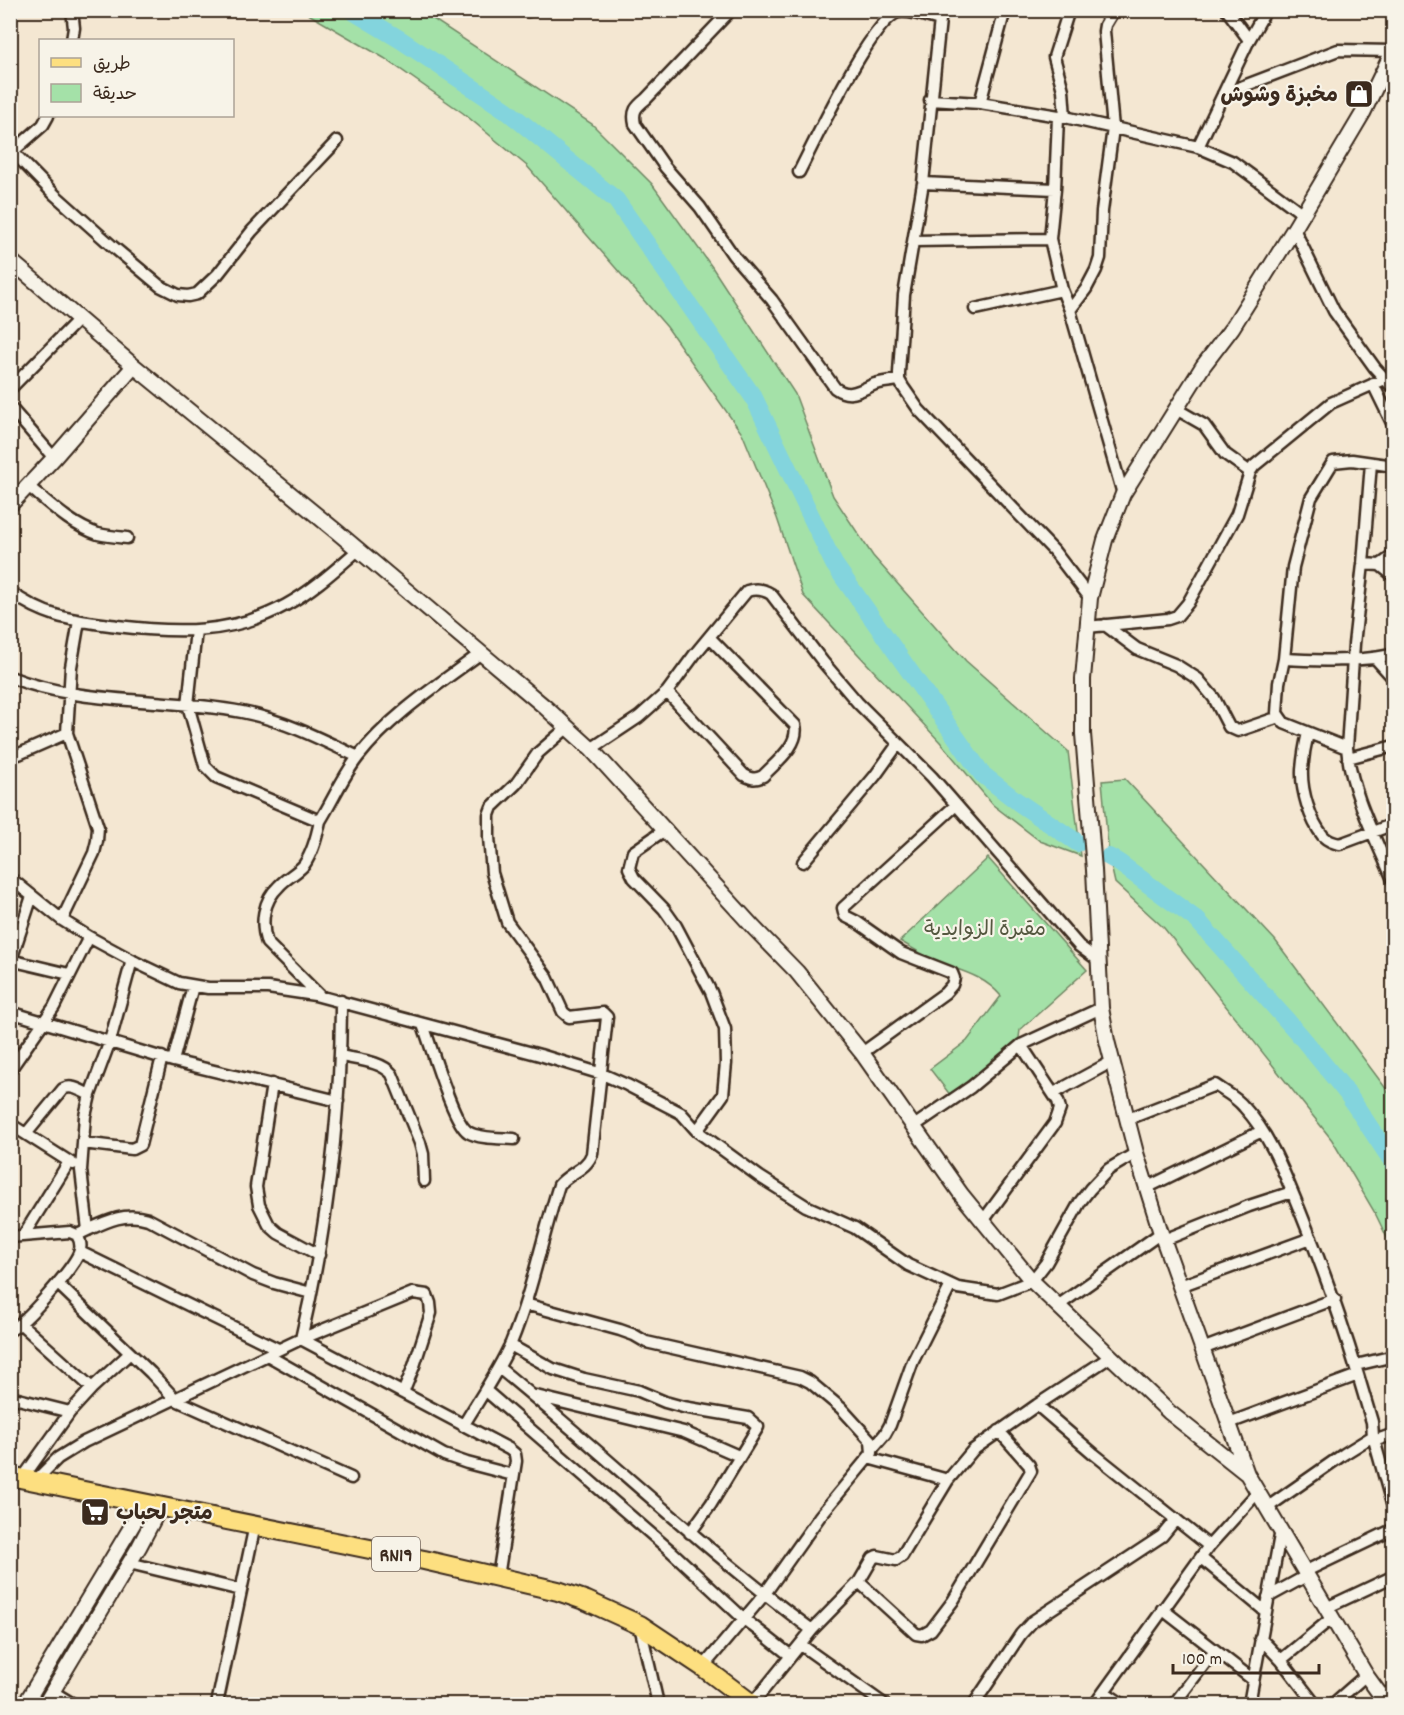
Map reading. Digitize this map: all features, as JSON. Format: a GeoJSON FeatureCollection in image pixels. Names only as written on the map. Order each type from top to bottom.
{"type":"FeatureCollection","features":[{"type":"Feature","properties":{"kind":"main road","name":"RN19"},"geometry":{"type":"LineString","coordinates":[[22,1479],[255,1525],[558,1591],[587,1601],[640,1625],[703,1667],[752,1704]]}},
{"type":"Feature","properties":{"kind":"street"},"geometry":{"type":"LineString","coordinates":[[72,10],[74,27],[72,39]]}},
{"type":"Feature","properties":{"kind":"street"},"geometry":{"type":"LineString","coordinates":[[731,10],[638,105],[633,116],[635,124],[665,167],[700,207],[733,255],[772,300],[835,388],[853,393],[876,384],[899,380]]}},
{"type":"Feature","properties":{"kind":"street"},"geometry":{"type":"LineString","coordinates":[[980,103],[1005,10]]}},
{"type":"Feature","properties":{"kind":"street"},"geometry":{"type":"LineString","coordinates":[[1069,10],[1054,57],[1063,90],[1050,239],[1062,290],[1070,310],[1123,494]]}},
{"type":"Feature","properties":{"kind":"street"},"geometry":{"type":"LineString","coordinates":[[1070,310],[1086,288],[1100,258],[1102,212],[1113,128],[1104,31],[1114,10]]}},
{"type":"Feature","properties":{"kind":"street"},"geometry":{"type":"LineString","coordinates":[[1227,10],[1249,40]]}},
{"type":"Feature","properties":{"kind":"street"},"geometry":{"type":"LineString","coordinates":[[1198,147],[1249,40],[1266,10]]}},
{"type":"Feature","properties":{"kind":"street"},"geometry":{"type":"LineString","coordinates":[[799,172],[847,80],[875,33],[889,17],[901,12],[940,15],[923,183],[904,295],[899,380],[919,410],[1054,551],[1090,598]]}},
{"type":"Feature","properties":{"kind":"street"},"geometry":{"type":"LineString","coordinates":[[1223,94],[1338,50],[1393,50],[1363,113],[1294,229],[1232,328],[1203,366],[1123,494],[1105,540],[1090,598],[1083,734],[1095,879],[1101,1008],[1146,1188],[1247,1473],[1366,1676],[1387,1697]]}},
{"type":"Feature","properties":{"kind":"street"},"geometry":{"type":"LineString","coordinates":[[930,100],[980,103],[1061,117],[1198,147],[1233,162],[1303,214]]}},
{"type":"Feature","properties":{"kind":"street"},"geometry":{"type":"LineString","coordinates":[[48,117],[43,126],[11,153],[55,195],[160,286],[178,295],[188,296],[196,294],[218,274],[252,231],[337,141]]}},
{"type":"Feature","properties":{"kind":"street"},"geometry":{"type":"LineString","coordinates":[[923,183],[1055,189]]}},
{"type":"Feature","properties":{"kind":"street"},"geometry":{"type":"LineString","coordinates":[[1294,229],[1334,311],[1384,379],[1394,389]]}},
{"type":"Feature","properties":{"kind":"street"},"geometry":{"type":"LineString","coordinates":[[914,241],[1050,239]]}},
{"type":"Feature","properties":{"kind":"street"},"geometry":{"type":"LineString","coordinates":[[10,260],[134,366],[481,653],[591,749],[797,972],[862,1053],[961,1194],[1032,1281],[1169,1412],[1247,1473]]}},
{"type":"Feature","properties":{"kind":"street"},"geometry":{"type":"LineString","coordinates":[[975,309],[1062,290]]}},
{"type":"Feature","properties":{"kind":"street"},"geometry":{"type":"LineString","coordinates":[[10,389],[79,319]]}},
{"type":"Feature","properties":{"kind":"street"},"geometry":{"type":"LineString","coordinates":[[10,505],[134,366]]}},
{"type":"Feature","properties":{"kind":"street"},"geometry":{"type":"LineString","coordinates":[[1087,627],[1168,619],[1177,616],[1183,610],[1237,514],[1254,466],[1331,404],[1384,379]]}},
{"type":"Feature","properties":{"kind":"street"},"geometry":{"type":"LineString","coordinates":[[1373,384],[1394,427]]}},
{"type":"Feature","properties":{"kind":"street"},"geometry":{"type":"LineString","coordinates":[[10,407],[54,458]]}},
{"type":"Feature","properties":{"kind":"street"},"geometry":{"type":"LineString","coordinates":[[1176,409],[1204,425],[1225,454],[1250,472]]}},
{"type":"Feature","properties":{"kind":"street"},"geometry":{"type":"LineString","coordinates":[[1394,466],[1352,459],[1335,460],[1323,475],[1311,498],[1293,567],[1284,658],[1279,683],[1279,717],[1284,723],[1348,753],[1394,746]]}},
{"type":"Feature","properties":{"kind":"street"},"geometry":{"type":"LineString","coordinates":[[1371,463],[1364,564],[1353,658],[1348,753],[1373,833],[1394,882]]}},
{"type":"Feature","properties":{"kind":"street"},"geometry":{"type":"LineString","coordinates":[[28,486],[70,520],[84,528],[100,534],[127,538]]}},
{"type":"Feature","properties":{"kind":"street"},"geometry":{"type":"LineString","coordinates":[[10,592],[49,614],[79,621],[176,632],[196,630],[239,624],[287,605],[317,585],[358,550]]}},
{"type":"Feature","properties":{"kind":"street"},"geometry":{"type":"LineString","coordinates":[[1380,565],[1394,555]]}},
{"type":"Feature","properties":{"kind":"street"},"geometry":{"type":"LineString","coordinates":[[1364,564],[1380,565],[1394,576]]}},
{"type":"Feature","properties":{"kind":"street"},"geometry":{"type":"LineString","coordinates":[[591,749],[639,717],[668,692],[747,591],[754,589],[767,592],[771,594],[823,662],[898,744],[932,777],[1079,946],[1098,960]]}},
{"type":"Feature","properties":{"kind":"street"},"geometry":{"type":"LineString","coordinates":[[62,920],[98,841],[98,827],[67,733],[69,694],[79,621]]}},
{"type":"Feature","properties":{"kind":"street"},"geometry":{"type":"LineString","coordinates":[[1105,625],[1137,649],[1176,665],[1198,679],[1214,698],[1229,728],[1238,731],[1279,717]]}},
{"type":"Feature","properties":{"kind":"street"},"geometry":{"type":"LineString","coordinates":[[196,630],[188,705],[205,766],[210,773],[320,821]]}},
{"type":"Feature","properties":{"kind":"street"},"geometry":{"type":"LineString","coordinates":[[668,692],[744,775],[751,779],[763,776],[794,742],[797,730],[795,725],[710,638]]}},
{"type":"Feature","properties":{"kind":"street"},"geometry":{"type":"LineString","coordinates":[[319,996],[267,943],[263,932],[263,919],[270,897],[303,865],[309,856],[320,821],[358,757],[399,716],[481,653]]}},
{"type":"Feature","properties":{"kind":"street"},"geometry":{"type":"LineString","coordinates":[[1284,658],[1326,660],[1375,658],[1394,654]]}},
{"type":"Feature","properties":{"kind":"street"},"geometry":{"type":"LineString","coordinates":[[1375,658],[1394,679]]}},
{"type":"Feature","properties":{"kind":"street"},"geometry":{"type":"LineString","coordinates":[[10,677],[69,694],[243,712],[303,732],[358,757]]}},
{"type":"Feature","properties":{"kind":"street"},"geometry":{"type":"LineString","coordinates":[[463,1426],[499,1368],[510,1345],[525,1304],[558,1185],[589,1162],[592,1154],[607,1017],[603,1013],[566,1016],[547,977],[509,927],[492,873],[489,837],[489,815],[492,807],[516,784],[538,753],[568,727]]}},
{"type":"Feature","properties":{"kind":"street"},"geometry":{"type":"LineString","coordinates":[[10,754],[20,754],[67,733]]}},
{"type":"Feature","properties":{"kind":"street"},"geometry":{"type":"LineString","coordinates":[[1308,733],[1302,772],[1304,791],[1315,822],[1323,836],[1331,842],[1340,844],[1394,824]]}},
{"type":"Feature","properties":{"kind":"street"},"geometry":{"type":"LineString","coordinates":[[803,862],[875,776],[898,744]]}},
{"type":"Feature","properties":{"kind":"street"},"geometry":{"type":"LineString","coordinates":[[862,1053],[945,993],[952,985],[954,978],[952,973],[901,953],[845,916],[843,908],[956,805]]}},
{"type":"Feature","properties":{"kind":"street"},"geometry":{"type":"LineString","coordinates":[[666,829],[633,852],[629,867],[634,878],[664,909],[676,926],[711,992],[726,1029],[723,1095],[697,1131]]}},
{"type":"Feature","properties":{"kind":"street"},"geometry":{"type":"LineString","coordinates":[[10,878],[62,920],[89,937],[179,983],[193,986],[268,988],[319,996],[602,1074],[681,1113],[697,1131],[760,1177],[800,1202],[855,1228],[908,1265],[958,1288],[998,1294],[1032,1281],[1046,1263],[1080,1202],[1090,1189],[1109,1169],[1136,1153]]}},
{"type":"Feature","properties":{"kind":"street"},"geometry":{"type":"LineString","coordinates":[[32,896],[11,960],[69,974]]}},
{"type":"Feature","properties":{"kind":"street"},"geometry":{"type":"LineString","coordinates":[[10,1070],[45,1022],[89,937]]}},
{"type":"Feature","properties":{"kind":"street"},"geometry":{"type":"LineString","coordinates":[[88,1230],[81,1170],[85,1116],[90,1095],[110,1041],[132,960]]}},
{"type":"Feature","properties":{"kind":"street"},"geometry":{"type":"LineString","coordinates":[[173,1061],[193,986]]}},
{"type":"Feature","properties":{"kind":"street"},"geometry":{"type":"LineString","coordinates":[[301,1339],[318,1255],[338,1101],[342,1001]]}},
{"type":"Feature","properties":{"kind":"street"},"geometry":{"type":"LineString","coordinates":[[914,1126],[971,1087],[1021,1045],[1101,1008]]}},
{"type":"Feature","properties":{"kind":"street"},"geometry":{"type":"LineString","coordinates":[[10,1012],[173,1061],[338,1101]]}},
{"type":"Feature","properties":{"kind":"street"},"geometry":{"type":"LineString","coordinates":[[423,1025],[453,1110],[464,1130],[471,1134],[514,1139]]}},
{"type":"Feature","properties":{"kind":"street"},"geometry":{"type":"LineString","coordinates":[[983,1221],[1055,1123],[1060,1109],[1054,1094],[1021,1045]]}},
{"type":"Feature","properties":{"kind":"street"},"geometry":{"type":"LineString","coordinates":[[341,1056],[379,1065],[387,1068],[392,1074],[420,1143],[423,1154],[424,1181]]}},
{"type":"Feature","properties":{"kind":"street"},"geometry":{"type":"LineString","coordinates":[[83,1143],[138,1148],[162,1057]]}},
{"type":"Feature","properties":{"kind":"street"},"geometry":{"type":"LineString","coordinates":[[1054,1094],[1113,1061]]}},
{"type":"Feature","properties":{"kind":"street"},"geometry":{"type":"LineString","coordinates":[[272,1084],[256,1187],[259,1205],[268,1225],[318,1255]]}},
{"type":"Feature","properties":{"kind":"street"},"geometry":{"type":"LineString","coordinates":[[1128,1119],[1215,1085],[1239,1102],[1263,1131],[1292,1192],[1335,1299],[1372,1422],[1374,1439],[1394,1511]]}},
{"type":"Feature","properties":{"kind":"street"},"geometry":{"type":"LineString","coordinates":[[26,1134],[63,1089],[74,1087],[90,1095]]}},
{"type":"Feature","properties":{"kind":"street"},"geometry":{"type":"LineString","coordinates":[[10,1124],[81,1170]]}},
{"type":"Feature","properties":{"kind":"street"},"geometry":{"type":"LineString","coordinates":[[1146,1188],[1263,1131]]}},
{"type":"Feature","properties":{"kind":"street"},"geometry":{"type":"LineString","coordinates":[[23,1236],[69,1162]]}},
{"type":"Feature","properties":{"kind":"street"},"geometry":{"type":"LineString","coordinates":[[1059,1305],[1162,1236],[1292,1192]]}},
{"type":"Feature","properties":{"kind":"street"},"geometry":{"type":"LineString","coordinates":[[10,1237],[60,1232],[77,1235],[118,1218],[129,1215],[137,1216],[148,1219],[253,1275],[312,1293]]}},
{"type":"Feature","properties":{"kind":"street"},"geometry":{"type":"LineString","coordinates":[[10,1330],[21,1324],[58,1284],[80,1252],[81,1241],[77,1235]]}},
{"type":"Feature","properties":{"kind":"street"},"geometry":{"type":"LineString","coordinates":[[1180,1286],[1311,1238]]}},
{"type":"Feature","properties":{"kind":"street"},"geometry":{"type":"LineString","coordinates":[[80,1252],[278,1349]]}},
{"type":"Feature","properties":{"kind":"street"},"geometry":{"type":"LineString","coordinates":[[58,1284],[176,1400],[351,1478]]}},
{"type":"Feature","properties":{"kind":"street"},"geometry":{"type":"LineString","coordinates":[[703,1667],[764,1595],[820,1516],[885,1434],[913,1361],[951,1285]]}},
{"type":"Feature","properties":{"kind":"street"},"geometry":{"type":"LineString","coordinates":[[22,1479],[84,1442],[176,1400],[278,1349],[413,1293],[426,1295],[431,1313],[403,1393]]}},
{"type":"Feature","properties":{"kind":"street"},"geometry":{"type":"LineString","coordinates":[[1202,1349],[1335,1299]]}},
{"type":"Feature","properties":{"kind":"street"},"geometry":{"type":"LineString","coordinates":[[525,1304],[620,1330],[646,1342],[800,1377],[810,1382],[841,1408],[871,1442],[870,1454]]}},
{"type":"Feature","properties":{"kind":"street"},"geometry":{"type":"LineString","coordinates":[[21,1324],[93,1388]]}},
{"type":"Feature","properties":{"kind":"street"},"geometry":{"type":"LineString","coordinates":[[301,1339],[515,1454],[516,1461],[498,1577]]}},
{"type":"Feature","properties":{"kind":"street"},"geometry":{"type":"LineString","coordinates":[[510,1345],[553,1369],[584,1379],[639,1391],[665,1402],[748,1418],[754,1422],[758,1427],[711,1504],[690,1533]]}},
{"type":"Feature","properties":{"kind":"street"},"geometry":{"type":"LineString","coordinates":[[22,1479],[70,1412],[129,1354]]}},
{"type":"Feature","properties":{"kind":"street"},"geometry":{"type":"LineString","coordinates":[[267,1355],[444,1455],[513,1475]]}},
{"type":"Feature","properties":{"kind":"street"},"geometry":{"type":"LineString","coordinates":[[1229,1423],[1394,1356]]}},
{"type":"Feature","properties":{"kind":"street"},"geometry":{"type":"LineString","coordinates":[[752,1704],[812,1630],[858,1582],[873,1558],[877,1556],[896,1560],[902,1556],[948,1480],[973,1450],[1110,1357]]}},
{"type":"Feature","properties":{"kind":"street"},"geometry":{"type":"LineString","coordinates":[[499,1368],[764,1595],[812,1630]]}},
{"type":"Feature","properties":{"kind":"street"},"geometry":{"type":"LineString","coordinates":[[485,1390],[672,1552],[744,1619],[790,1656]]}},
{"type":"Feature","properties":{"kind":"street"},"geometry":{"type":"LineString","coordinates":[[532,1395],[684,1432],[739,1456]]}},
{"type":"Feature","properties":{"kind":"street"},"geometry":{"type":"LineString","coordinates":[[10,1397],[70,1412]]}},
{"type":"Feature","properties":{"kind":"street"},"geometry":{"type":"LineString","coordinates":[[1037,1405],[1209,1546]]}},
{"type":"Feature","properties":{"kind":"street"},"geometry":{"type":"LineString","coordinates":[[858,1582],[916,1634],[922,1635],[931,1630],[953,1601],[1031,1471],[1029,1465],[999,1431]]}},
{"type":"Feature","properties":{"kind":"street"},"geometry":{"type":"LineString","coordinates":[[1268,1507],[1374,1439],[1394,1434]]}},
{"type":"Feature","properties":{"kind":"street"},"geometry":{"type":"LineString","coordinates":[[870,1454],[948,1480]]}},
{"type":"Feature","properties":{"kind":"street"},"geometry":{"type":"LineString","coordinates":[[1095,1704],[1209,1546],[1258,1492]]}},
{"type":"Feature","properties":{"kind":"street"},"geometry":{"type":"LineString","coordinates":[[74,1704],[49,1698],[129,1563],[152,1505]]}},
{"type":"Feature","properties":{"kind":"street"},"geometry":{"type":"LineString","coordinates":[[25,1704],[152,1505]]}},
{"type":"Feature","properties":{"kind":"street"},"geometry":{"type":"LineString","coordinates":[[988,1704],[976,1701],[1021,1634],[1033,1621],[1162,1536],[1176,1519]]}},
{"type":"Feature","properties":{"kind":"street"},"geometry":{"type":"LineString","coordinates":[[217,1704],[255,1525]]}},
{"type":"Feature","properties":{"kind":"street"},"geometry":{"type":"LineString","coordinates":[[1268,1597],[1307,1573],[1394,1528]]}},
{"type":"Feature","properties":{"kind":"street"},"geometry":{"type":"LineString","coordinates":[[1249,1704],[1281,1530]]}},
{"type":"Feature","properties":{"kind":"street"},"geometry":{"type":"LineString","coordinates":[[1201,1558],[1265,1611]]}},
{"type":"Feature","properties":{"kind":"street"},"geometry":{"type":"LineString","coordinates":[[129,1563],[241,1590]]}},
{"type":"Feature","properties":{"kind":"street"},"geometry":{"type":"LineString","coordinates":[[1281,1660],[1329,1613],[1394,1576]]}},
{"type":"Feature","properties":{"kind":"street"},"geometry":{"type":"LineString","coordinates":[[1162,1609],[1252,1679]]}},
{"type":"Feature","properties":{"kind":"street"},"geometry":{"type":"LineString","coordinates":[[640,1625],[657,1704]]}},
{"type":"Feature","properties":{"kind":"street"},"geometry":{"type":"LineString","coordinates":[[1260,1638],[1281,1660],[1315,1704]]}},
{"type":"Feature","properties":{"kind":"street"},"geometry":{"type":"LineString","coordinates":[[801,1646],[884,1704]]}},
{"type":"Feature","properties":{"kind":"street"},"geometry":{"type":"LineString","coordinates":[[1174,1704],[1215,1650]]}},
{"type":"Feature","properties":{"kind":"street"},"geometry":{"type":"LineString","coordinates":[[1333,1704],[1366,1676]]}},
{"type":"Feature","properties":{"kind":"street"},"geometry":{"type":"LineString","coordinates":[[1104,1692],[1122,1704]]}},
{"type":"Feature","properties":{"kind":"green space"},"geometry":{"type":"Polygon","coordinates":[[[303,11],[421,11],[592,124],[652,184],[712,267],[795,394],[833,496],[873,556],[966,661],[1068,751],[1081,856],[1040,841],[993,805],[940,742],[803,595],[777,518],[743,435],[667,327],[527,166],[463,113],[384,58],[303,11]]]}},
{"type":"Feature","properties":{"kind":"green space"},"geometry":{"type":"Polygon","coordinates":[[[1125,779],[1275,940],[1393,1098],[1393,1250],[1375,1213],[1332,1140],[1164,928],[1115,883],[1109,857],[1102,781],[1125,779]]]}},
{"type":"Feature","properties":{"kind":"green space","name":"مقبرة الزوايدية"},"geometry":{"type":"Polygon","coordinates":[[[988,858],[1087,970],[1020,1030],[1018,1045],[981,1078],[951,1096],[930,1069],[967,1041],[1001,996],[981,980],[937,962],[900,941],[988,858]]]}},
{"type":"Feature","properties":{"kind":"waterway"},"geometry":{"type":"LineString","coordinates":[[351,10],[401,40],[506,110],[616,200],[754,398],[834,564],[982,774],[1078,843]]}},
{"type":"Feature","properties":{"kind":"waterway"},"geometry":{"type":"LineString","coordinates":[[1109,857],[1197,920],[1299,1034],[1347,1093],[1394,1164]]}},
{"type":"Feature","properties":{"kind":"place","name":"مخبزة وشوش"},"geometry":{"type":"Point","coordinates":[1359,94]}},
{"type":"Feature","properties":{"kind":"place","name":"متجر لحباب"},"geometry":{"type":"Point","coordinates":[95,1512]}}]}
